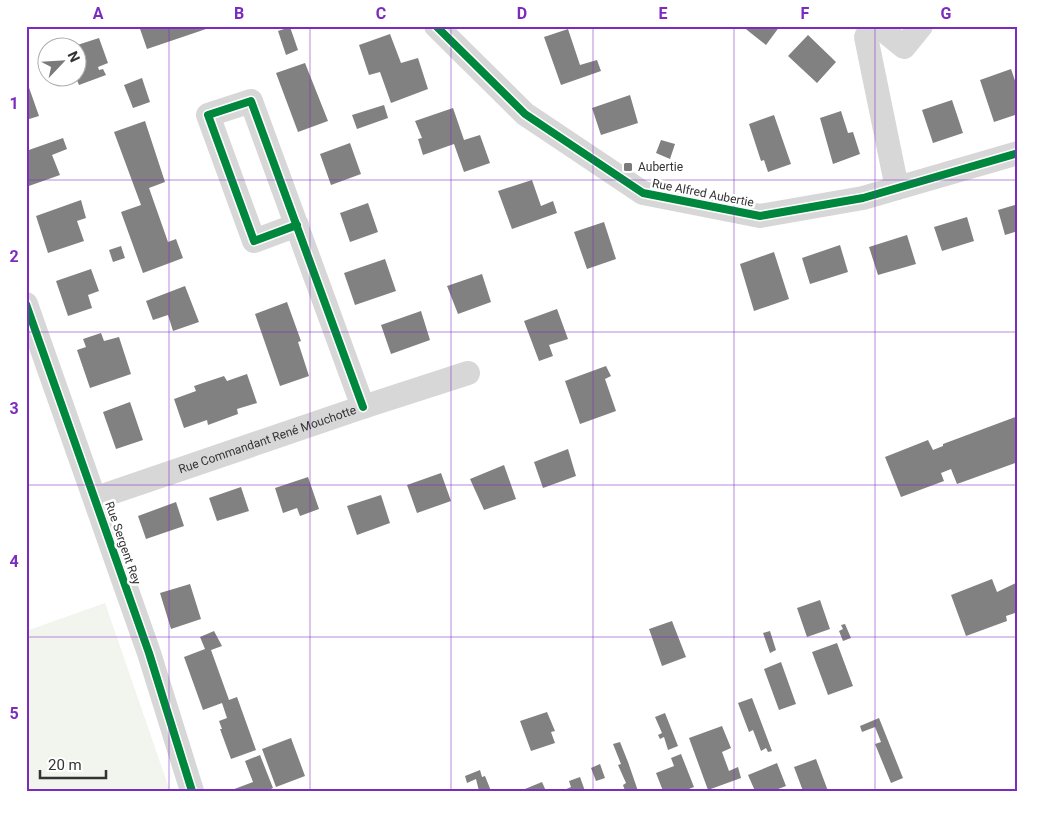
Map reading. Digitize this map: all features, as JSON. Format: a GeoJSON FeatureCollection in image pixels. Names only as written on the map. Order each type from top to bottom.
{"type":"FeatureCollection","features":[{"type":"Feature","properties":{"kind":"street","name":"Rue Alfred Aubertie"},"geometry":{"type":"LineString","coordinates":[[436,26],[524,114],[643,193],[760,216],[863,198],[1018,153]]}},
{"type":"Feature","properties":{"kind":"street"},"geometry":{"type":"LineString","coordinates":[[872,26],[866,37],[897,188]]}},
{"type":"Feature","properties":{"kind":"street"},"geometry":{"type":"LineString","coordinates":[[878,26],[904,48],[921,26]]}},
{"type":"Feature","properties":{"kind":"street"},"geometry":{"type":"LineString","coordinates":[[297,225],[254,241],[208,115],[251,101],[297,225],[363,407]]}},
{"type":"Feature","properties":{"kind":"street","name":"Rue Sergent Rey"},"geometry":{"type":"LineString","coordinates":[[26,304],[96,498],[151,659],[192,791]]}},
{"type":"Feature","properties":{"kind":"street","name":"Rue Commandant René Mouchotte"},"geometry":{"type":"LineString","coordinates":[[96,498],[363,407],[468,374]]}},
{"type":"Feature","properties":{"kind":"shaded area"},"geometry":{"type":"Polygon","coordinates":[[[105,603],[170,791],[26,791],[26,631],[105,603]]]}},
{"type":"Feature","properties":{"kind":"building"},"geometry":{"type":"Polygon","coordinates":[[[139,26],[212,26],[212,27],[147,49],[139,26]]]}},
{"type":"Feature","properties":{"kind":"building"},"geometry":{"type":"Polygon","coordinates":[[[742,26],[780,26],[766,45],[742,26]]]}},
{"type":"Feature","properties":{"kind":"building"},"geometry":{"type":"Polygon","coordinates":[[[290,27],[298,50],[286,55],[278,31],[290,27]]]}},
{"type":"Feature","properties":{"kind":"building"},"geometry":{"type":"Polygon","coordinates":[[[568,29],[580,65],[597,60],[601,71],[561,85],[544,37],[568,29]]]}},
{"type":"Feature","properties":{"kind":"building"},"geometry":{"type":"Polygon","coordinates":[[[390,34],[401,63],[418,58],[428,89],[391,103],[380,72],[369,75],[359,45],[390,34]]]}},
{"type":"Feature","properties":{"kind":"building"},"geometry":{"type":"Polygon","coordinates":[[[808,35],[836,62],[817,83],[788,56],[808,35]]]}},
{"type":"Feature","properties":{"kind":"building"},"geometry":{"type":"Polygon","coordinates":[[[99,38],[108,63],[98,67],[99,70],[103,69],[106,75],[88,82],[88,42],[99,38]]]}},
{"type":"Feature","properties":{"kind":"building"},"geometry":{"type":"Polygon","coordinates":[[[305,63],[328,121],[298,132],[276,73],[305,63]]]}},
{"type":"Feature","properties":{"kind":"building"},"geometry":{"type":"Polygon","coordinates":[[[1011,69],[1018,89],[1018,114],[994,122],[980,80],[1011,69]]]}},
{"type":"Feature","properties":{"kind":"building"},"geometry":{"type":"Polygon","coordinates":[[[142,78],[150,102],[133,108],[124,85],[142,78]]]}},
{"type":"Feature","properties":{"kind":"building"},"geometry":{"type":"Polygon","coordinates":[[[26,79],[39,116],[26,120],[26,79]]]}},
{"type":"Feature","properties":{"kind":"building"},"geometry":{"type":"Polygon","coordinates":[[[630,95],[638,123],[601,135],[592,108],[630,95]]]}},
{"type":"Feature","properties":{"kind":"building"},"geometry":{"type":"Polygon","coordinates":[[[952,100],[963,133],[933,143],[922,110],[952,100]]]}},
{"type":"Feature","properties":{"kind":"building"},"geometry":{"type":"Polygon","coordinates":[[[384,105],[388,118],[357,129],[352,115],[384,105]]]}},
{"type":"Feature","properties":{"kind":"building"},"geometry":{"type":"Polygon","coordinates":[[[453,108],[464,140],[480,135],[490,163],[464,172],[454,144],[423,155],[418,139],[422,138],[415,121],[453,108]]]}},
{"type":"Feature","properties":{"kind":"building"},"geometry":{"type":"Polygon","coordinates":[[[841,111],[848,133],[853,132],[860,154],[833,164],[820,118],[841,111]]]}},
{"type":"Feature","properties":{"kind":"building"},"geometry":{"type":"Polygon","coordinates":[[[774,115],[791,164],[768,172],[764,160],[761,161],[749,124],[774,115]]]}},
{"type":"Feature","properties":{"kind":"building"},"geometry":{"type":"Polygon","coordinates":[[[145,121],[165,182],[149,188],[168,242],[176,239],[183,258],[143,273],[121,212],[141,205],[114,132],[145,121]]]}},
{"type":"Feature","properties":{"kind":"building"},"geometry":{"type":"Polygon","coordinates":[[[63,138],[67,149],[52,155],[60,175],[26,187],[26,151],[63,138]]]}},
{"type":"Feature","properties":{"kind":"building"},"geometry":{"type":"Polygon","coordinates":[[[661,140],[675,144],[670,159],[656,153],[661,140]]]}},
{"type":"Feature","properties":{"kind":"building"},"geometry":{"type":"Polygon","coordinates":[[[350,143],[361,174],[331,185],[320,154],[350,143]]]}},
{"type":"Feature","properties":{"kind":"building"},"geometry":{"type":"Polygon","coordinates":[[[532,180],[541,206],[553,201],[557,213],[512,229],[498,191],[532,180]]]}},
{"type":"Feature","properties":{"kind":"building"},"geometry":{"type":"Polygon","coordinates":[[[81,200],[86,218],[77,221],[84,241],[48,253],[36,216],[81,200]]]}},
{"type":"Feature","properties":{"kind":"building"},"geometry":{"type":"Polygon","coordinates":[[[368,203],[378,232],[350,242],[340,213],[368,203]]]}},
{"type":"Feature","properties":{"kind":"building"},"geometry":{"type":"Polygon","coordinates":[[[1018,204],[1018,231],[1005,235],[998,210],[1018,204]]]}},
{"type":"Feature","properties":{"kind":"building"},"geometry":{"type":"Polygon","coordinates":[[[967,217],[974,241],[942,251],[934,227],[967,217]]]}},
{"type":"Feature","properties":{"kind":"building"},"geometry":{"type":"Polygon","coordinates":[[[604,222],[616,259],[587,269],[574,232],[604,222]]]}},
{"type":"Feature","properties":{"kind":"building"},"geometry":{"type":"Polygon","coordinates":[[[907,235],[916,264],[878,275],[869,247],[907,235]]]}},
{"type":"Feature","properties":{"kind":"building"},"geometry":{"type":"Polygon","coordinates":[[[840,245],[848,272],[810,284],[802,258],[840,245]]]}},
{"type":"Feature","properties":{"kind":"building"},"geometry":{"type":"Polygon","coordinates":[[[121,246],[125,258],[113,262],[109,250],[121,246]]]}},
{"type":"Feature","properties":{"kind":"building"},"geometry":{"type":"Polygon","coordinates":[[[774,252],[789,299],[754,311],[740,264],[774,252]]]}},
{"type":"Feature","properties":{"kind":"building"},"geometry":{"type":"Polygon","coordinates":[[[385,259],[396,291],[355,305],[344,273],[385,259]]]}},
{"type":"Feature","properties":{"kind":"building"},"geometry":{"type":"Polygon","coordinates":[[[91,269],[99,291],[88,295],[92,308],[68,316],[56,281],[91,269]]]}},
{"type":"Feature","properties":{"kind":"building"},"geometry":{"type":"Polygon","coordinates":[[[482,274],[491,302],[458,314],[447,286],[482,274]]]}},
{"type":"Feature","properties":{"kind":"building"},"geometry":{"type":"Polygon","coordinates":[[[185,286],[199,322],[173,331],[168,315],[153,320],[146,301],[185,286]]]}},
{"type":"Feature","properties":{"kind":"building"},"geometry":{"type":"Polygon","coordinates":[[[287,302],[301,341],[298,342],[309,376],[280,386],[255,314],[287,302]]]}},
{"type":"Feature","properties":{"kind":"building"},"geometry":{"type":"Polygon","coordinates":[[[557,309],[568,339],[549,345],[553,356],[539,361],[524,321],[557,309]]]}},
{"type":"Feature","properties":{"kind":"building"},"geometry":{"type":"Polygon","coordinates":[[[421,311],[430,340],[391,354],[381,325],[421,311]]]}},
{"type":"Feature","properties":{"kind":"building"},"geometry":{"type":"Polygon","coordinates":[[[101,333],[104,341],[119,337],[131,374],[90,388],[77,350],[86,347],[83,339],[101,333]]]}},
{"type":"Feature","properties":{"kind":"building"},"geometry":{"type":"Polygon","coordinates":[[[606,366],[611,376],[605,379],[616,411],[580,424],[565,381],[606,366]]]}},
{"type":"Feature","properties":{"kind":"building"},"geometry":{"type":"Polygon","coordinates":[[[247,374],[257,403],[237,409],[238,414],[208,425],[207,420],[184,428],[174,399],[196,391],[194,386],[224,376],[227,381],[247,374]]]}},
{"type":"Feature","properties":{"kind":"building"},"geometry":{"type":"Polygon","coordinates":[[[130,402],[143,440],[116,449],[103,412],[130,402]]]}},
{"type":"Feature","properties":{"kind":"building"},"geometry":{"type":"Polygon","coordinates":[[[1018,416],[1018,462],[957,484],[951,469],[941,473],[944,481],[901,497],[885,457],[928,440],[933,450],[943,446],[943,444],[1018,416]]]}},
{"type":"Feature","properties":{"kind":"building"},"geometry":{"type":"Polygon","coordinates":[[[568,449],[576,476],[543,488],[534,462],[568,449]]]}},
{"type":"Feature","properties":{"kind":"building"},"geometry":{"type":"Polygon","coordinates":[[[504,465],[516,499],[484,510],[470,479],[504,465]]]}},
{"type":"Feature","properties":{"kind":"building"},"geometry":{"type":"Polygon","coordinates":[[[441,473],[451,501],[417,513],[407,485],[441,473]]]}},
{"type":"Feature","properties":{"kind":"building"},"geometry":{"type":"Polygon","coordinates":[[[308,477],[319,509],[300,516],[297,508],[283,513],[275,488],[308,477]]]}},
{"type":"Feature","properties":{"kind":"building"},"geometry":{"type":"Polygon","coordinates":[[[241,487],[249,511],[217,521],[209,498],[241,487]]]}},
{"type":"Feature","properties":{"kind":"building"},"geometry":{"type":"Polygon","coordinates":[[[381,495],[390,523],[357,535],[347,506],[381,495]]]}},
{"type":"Feature","properties":{"kind":"building"},"geometry":{"type":"Polygon","coordinates":[[[176,502],[184,526],[146,539],[138,516],[176,502]]]}},
{"type":"Feature","properties":{"kind":"building"},"geometry":{"type":"Polygon","coordinates":[[[992,579],[997,592],[1018,582],[1018,612],[1006,616],[1007,621],[966,636],[951,595],[992,579]]]}},
{"type":"Feature","properties":{"kind":"building"},"geometry":{"type":"Polygon","coordinates":[[[190,584],[201,619],[171,629],[160,593],[190,584]]]}},
{"type":"Feature","properties":{"kind":"building"},"geometry":{"type":"Polygon","coordinates":[[[820,600],[830,629],[807,637],[797,608],[820,600]]]}},
{"type":"Feature","properties":{"kind":"building"},"geometry":{"type":"Polygon","coordinates":[[[672,621],[686,657],[662,666],[649,629],[672,621]]]}},
{"type":"Feature","properties":{"kind":"building"},"geometry":{"type":"Polygon","coordinates":[[[845,624],[851,638],[843,641],[839,631],[843,629],[841,625],[845,624]]]}},
{"type":"Feature","properties":{"kind":"building"},"geometry":{"type":"Polygon","coordinates":[[[214,631],[222,646],[211,650],[229,700],[237,697],[256,750],[231,759],[220,729],[222,729],[219,721],[227,718],[222,703],[203,710],[184,657],[205,649],[200,637],[214,631]]]}},
{"type":"Feature","properties":{"kind":"building"},"geometry":{"type":"Polygon","coordinates":[[[770,631],[776,650],[770,653],[763,633],[770,631]]]}},
{"type":"Feature","properties":{"kind":"building"},"geometry":{"type":"Polygon","coordinates":[[[837,643],[853,686],[828,695],[812,652],[837,643]]]}},
{"type":"Feature","properties":{"kind":"building"},"geometry":{"type":"Polygon","coordinates":[[[781,662],[796,704],[779,710],[764,669],[781,662]]]}},
{"type":"Feature","properties":{"kind":"building"},"geometry":{"type":"Polygon","coordinates":[[[752,698],[772,751],[768,752],[766,748],[761,751],[753,730],[749,732],[738,703],[752,698]]]}},
{"type":"Feature","properties":{"kind":"building"},"geometry":{"type":"Polygon","coordinates":[[[547,712],[555,731],[551,732],[555,743],[531,751],[520,721],[547,712]]]}},
{"type":"Feature","properties":{"kind":"building"},"geometry":{"type":"Polygon","coordinates":[[[665,713],[678,746],[668,750],[664,737],[660,739],[658,735],[662,733],[655,717],[665,713]]]}},
{"type":"Feature","properties":{"kind":"building"},"geometry":{"type":"Polygon","coordinates":[[[879,718],[903,778],[891,783],[875,744],[881,742],[875,727],[862,732],[860,726],[879,718]]]}},
{"type":"Feature","properties":{"kind":"building"},"geometry":{"type":"Polygon","coordinates":[[[722,726],[731,748],[722,752],[729,771],[738,767],[741,778],[708,790],[689,738],[722,726]]]}},
{"type":"Feature","properties":{"kind":"building"},"geometry":{"type":"Polygon","coordinates":[[[291,738],[305,776],[276,787],[262,749],[291,738]]]}},
{"type":"Feature","properties":{"kind":"building"},"geometry":{"type":"Polygon","coordinates":[[[620,742],[638,791],[625,791],[623,785],[626,783],[618,765],[621,764],[613,744],[620,742]]]}},
{"type":"Feature","properties":{"kind":"building"},"geometry":{"type":"Polygon","coordinates":[[[681,754],[694,787],[684,791],[663,791],[656,773],[674,766],[671,758],[681,754]]]}},
{"type":"Feature","properties":{"kind":"building"},"geometry":{"type":"Polygon","coordinates":[[[260,755],[273,788],[267,791],[229,791],[253,782],[245,761],[260,755]]]}},
{"type":"Feature","properties":{"kind":"building"},"geometry":{"type":"Polygon","coordinates":[[[816,759],[828,791],[803,791],[794,767],[816,759]]]}},
{"type":"Feature","properties":{"kind":"building"},"geometry":{"type":"Polygon","coordinates":[[[777,763],[786,786],[773,791],[755,791],[748,775],[777,763]]]}},
{"type":"Feature","properties":{"kind":"building"},"geometry":{"type":"Polygon","coordinates":[[[600,764],[605,778],[596,781],[591,768],[600,764]]]}},
{"type":"Feature","properties":{"kind":"building"},"geometry":{"type":"Polygon","coordinates":[[[480,770],[482,777],[485,776],[491,791],[479,791],[476,779],[467,783],[465,776],[480,770]]]}},
{"type":"Feature","properties":{"kind":"building"},"geometry":{"type":"Polygon","coordinates":[[[580,777],[585,791],[562,791],[571,787],[569,781],[580,777]]]}},
{"type":"Feature","properties":{"kind":"building"},"geometry":{"type":"Polygon","coordinates":[[[542,782],[546,791],[520,791],[542,782]]]}},
{"type":"Feature","properties":{"kind":"cycle path"},"geometry":{"type":"LineString","coordinates":[[436,26],[525,114],[643,193],[760,216],[863,198],[1018,153]]}},
{"type":"Feature","properties":{"kind":"cycle path"},"geometry":{"type":"LineString","coordinates":[[297,225],[254,241],[208,115],[251,101],[363,407]]}},
{"type":"Feature","properties":{"kind":"cycle path"},"geometry":{"type":"LineString","coordinates":[[26,304],[149,653],[192,791]]}},
{"type":"Feature","properties":{"kind":"place","name":"Aubertie"},"geometry":{"type":"Point","coordinates":[628,167]}}]}
